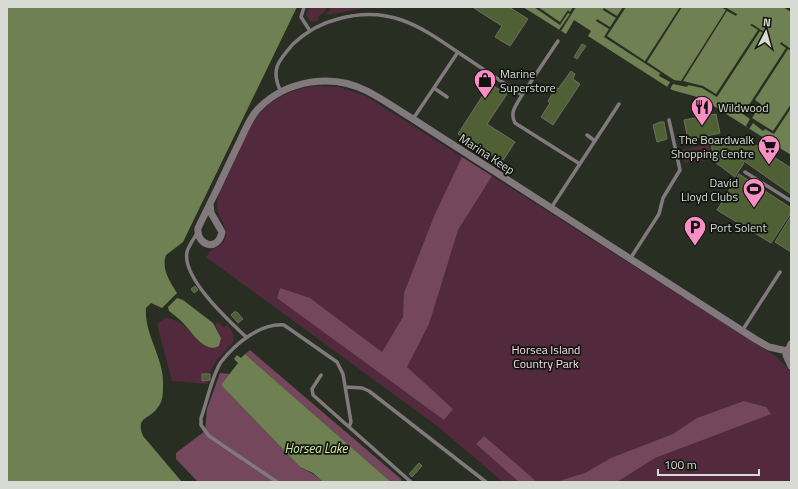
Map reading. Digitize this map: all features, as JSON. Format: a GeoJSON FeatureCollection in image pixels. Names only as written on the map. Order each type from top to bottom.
{"type":"FeatureCollection","features":[{"type":"Feature","properties":{"kind":"street","name":"Marina Keep"},"geometry":{"type":"LineString","coordinates":[[198,232],[244,132],[259,107],[281,92],[303,83],[324,80],[346,83],[367,90],[742,331],[769,347],[787,351]]}},
{"type":"Feature","properties":{"kind":"street"},"geometry":{"type":"LineString","coordinates":[[198,232],[198,236],[205,243],[212,245],[217,244],[220,239],[221,229],[211,213],[210,204]]}},
{"type":"Feature","properties":{"kind":"street"},"geometry":{"type":"LineString","coordinates":[[791,344],[787,351],[788,362],[791,366]]}},
{"type":"Feature","properties":{"kind":"lane"},"geometry":{"type":"LineString","coordinates":[[304,7],[301,17],[310,31]]}},
{"type":"Feature","properties":{"kind":"lane"},"geometry":{"type":"LineString","coordinates":[[281,92],[275,80],[274,73],[281,59],[294,44],[310,31],[328,22],[353,15],[366,14],[388,15],[419,27],[522,95]]}},
{"type":"Feature","properties":{"kind":"lane"},"geometry":{"type":"LineString","coordinates":[[558,41],[522,95],[513,110],[512,116],[515,123],[580,164]]}},
{"type":"Feature","properties":{"kind":"lane"},"geometry":{"type":"LineString","coordinates":[[413,119],[458,52]]}},
{"type":"Feature","properties":{"kind":"lane"},"geometry":{"type":"LineString","coordinates":[[434,88],[447,97]]}},
{"type":"Feature","properties":{"kind":"lane"},"geometry":{"type":"LineString","coordinates":[[551,208],[619,104]]}},
{"type":"Feature","properties":{"kind":"lane"},"geometry":{"type":"LineString","coordinates":[[630,259],[659,214],[663,198],[680,170],[669,120]]}},
{"type":"Feature","properties":{"kind":"lane"},"geometry":{"type":"LineString","coordinates":[[586,135],[595,141]]}},
{"type":"Feature","properties":{"kind":"lane"},"geometry":{"type":"LineString","coordinates":[[745,172],[791,201]]}},
{"type":"Feature","properties":{"kind":"lane"},"geometry":{"type":"LineString","coordinates":[[198,232],[188,251],[189,271],[196,282],[246,337]]}},
{"type":"Feature","properties":{"kind":"lane"},"geometry":{"type":"LineString","coordinates":[[742,331],[780,272]]}},
{"type":"Feature","properties":{"kind":"lane"},"geometry":{"type":"LineString","coordinates":[[277,482],[214,440],[205,432],[201,425],[201,418],[216,371],[221,362],[246,337],[278,324],[289,327],[337,362],[343,374],[346,387],[350,422],[349,426]]}},
{"type":"Feature","properties":{"kind":"lane"},"geometry":{"type":"LineString","coordinates":[[321,375],[312,389],[313,395],[411,482]]}},
{"type":"Feature","properties":{"kind":"lane"},"geometry":{"type":"LineString","coordinates":[[346,387],[362,388],[369,391],[486,482]]}},
{"type":"Feature","properties":{"kind":"green space"},"geometry":{"type":"Polygon","coordinates":[[[309,7],[327,7],[318,17],[318,21],[311,22],[306,15],[309,7]]]}},
{"type":"Feature","properties":{"kind":"green space"},"geometry":{"type":"Polygon","coordinates":[[[371,7],[326,15],[331,8],[371,7]]]}},
{"type":"Feature","properties":{"kind":"green space","name":"Horsea Island Country Park"},"geometry":{"type":"Polygon","coordinates":[[[313,86],[339,87],[366,96],[777,357],[791,372],[791,482],[503,482],[437,426],[206,257],[211,251],[223,244],[225,239],[226,230],[217,209],[218,195],[252,124],[269,104],[295,91],[313,86]]]}},
{"type":"Feature","properties":{"kind":"green space"},"geometry":{"type":"Polygon","coordinates":[[[709,144],[712,157],[710,160],[684,163],[682,150],[709,144]]]}},
{"type":"Feature","properties":{"kind":"green space"},"geometry":{"type":"Polygon","coordinates":[[[165,318],[177,321],[208,347],[221,338],[215,325],[218,322],[224,327],[227,324],[234,335],[233,342],[216,361],[210,373],[208,384],[172,381],[157,324],[165,318]]]}},
{"type":"Feature","properties":{"kind":"shaded area"},"geometry":{"type":"Polygon","coordinates":[[[462,157],[492,176],[458,230],[429,324],[407,367],[453,409],[444,420],[277,298],[280,288],[310,298],[382,352],[403,317],[404,293],[435,214],[462,157]]]}},
{"type":"Feature","properties":{"kind":"shaded area"},"geometry":{"type":"Polygon","coordinates":[[[250,350],[401,479],[402,482],[391,482],[245,354],[250,350]]]}},
{"type":"Feature","properties":{"kind":"shaded area"},"geometry":{"type":"Polygon","coordinates":[[[220,373],[230,374],[221,385],[300,467],[313,474],[323,482],[198,482],[176,459],[176,453],[205,431],[207,409],[220,373]]]}},
{"type":"Feature","properties":{"kind":"shaded area"},"geometry":{"type":"Polygon","coordinates":[[[744,401],[766,407],[771,414],[655,458],[617,482],[556,482],[585,473],[611,458],[673,434],[697,418],[744,401]]]}},
{"type":"Feature","properties":{"kind":"shaded area"},"geometry":{"type":"Polygon","coordinates":[[[484,436],[537,482],[519,482],[476,444],[484,436]]]}},
{"type":"Feature","properties":{"kind":"water"},"geometry":{"type":"Polygon","coordinates":[[[7,7],[297,7],[183,242],[166,255],[165,270],[177,293],[162,308],[151,303],[146,308],[148,328],[161,366],[163,391],[160,405],[142,421],[141,430],[143,436],[182,482],[7,482],[7,7]]]}},
{"type":"Feature","properties":{"kind":"water"},"geometry":{"type":"Polygon","coordinates":[[[523,7],[783,7],[791,12],[791,155],[701,98],[672,90],[588,36],[591,31],[574,20],[566,34],[523,7]]]}},
{"type":"Feature","properties":{"kind":"water"},"geometry":{"type":"Polygon","coordinates":[[[177,298],[183,300],[213,323],[221,338],[219,346],[214,348],[204,345],[195,337],[181,320],[169,311],[168,307],[177,298]]]}},
{"type":"Feature","properties":{"kind":"water","name":"Horsea Lake"},"geometry":{"type":"Polygon","coordinates":[[[245,354],[391,482],[323,482],[313,473],[300,467],[221,385],[238,363],[234,359],[237,355],[241,358],[245,354]]]}},
{"type":"Feature","properties":{"kind":"pier"},"geometry":{"type":"Polygon","coordinates":[[[534,7],[538,7],[560,22],[568,10],[570,12],[573,7],[576,7],[561,31],[559,30],[570,14],[568,13],[560,25],[534,7]]]}},
{"type":"Feature","properties":{"kind":"pier"},"geometry":{"type":"Polygon","coordinates":[[[623,7],[626,7],[607,36],[645,61],[680,7],[682,7],[647,62],[674,80],[681,81],[726,10],[721,7],[725,7],[737,14],[736,16],[727,11],[683,81],[703,86],[716,94],[758,30],[750,25],[752,24],[769,35],[768,36],[760,31],[717,97],[702,88],[688,85],[687,87],[673,84],[670,89],[667,87],[670,82],[659,76],[660,73],[604,37],[609,29],[596,21],[597,19],[610,27],[616,18],[603,10],[604,8],[617,16],[623,7]]]}},
{"type":"Feature","properties":{"kind":"pier"},"geometry":{"type":"Polygon","coordinates":[[[781,42],[791,49],[791,51],[788,49],[755,100],[761,104],[752,118],[773,131],[791,104],[791,108],[774,134],[765,129],[763,131],[753,123],[749,129],[746,126],[750,119],[743,114],[786,48],[780,44],[781,42]]]}},
{"type":"Feature","properties":{"kind":"building"},"geometry":{"type":"Polygon","coordinates":[[[509,7],[528,19],[510,46],[495,37],[502,26],[474,8],[509,7]]]}},
{"type":"Feature","properties":{"kind":"building"},"geometry":{"type":"Polygon","coordinates":[[[582,44],[586,46],[577,59],[574,57],[582,44]]]}},
{"type":"Feature","properties":{"kind":"building"},"geometry":{"type":"Polygon","coordinates":[[[571,71],[575,74],[573,79],[580,84],[553,125],[541,117],[550,103],[548,101],[556,88],[558,89],[571,71]]]}},
{"type":"Feature","properties":{"kind":"building"},"geometry":{"type":"Polygon","coordinates":[[[490,84],[507,94],[487,124],[515,142],[502,162],[458,134],[490,84]]]}},
{"type":"Feature","properties":{"kind":"building","name":"Wildwood"},"geometry":{"type":"Polygon","coordinates":[[[716,114],[720,133],[688,140],[684,120],[716,114]]]}},
{"type":"Feature","properties":{"kind":"building"},"geometry":{"type":"Polygon","coordinates":[[[664,122],[667,139],[657,142],[653,125],[664,122]]]}},
{"type":"Feature","properties":{"kind":"building","name":"The Boardwalk Shopping Centre"},"geometry":{"type":"Polygon","coordinates":[[[743,137],[791,168],[791,194],[741,159],[744,163],[735,177],[716,163],[711,145],[743,137]]]}},
{"type":"Feature","properties":{"kind":"building","name":"David Lloyd Clubs"},"geometry":{"type":"Polygon","coordinates":[[[739,174],[791,208],[791,213],[771,243],[717,210],[739,174]]]}},
{"type":"Feature","properties":{"kind":"building"},"geometry":{"type":"Polygon","coordinates":[[[791,216],[791,252],[775,242],[791,216]]]}},
{"type":"Feature","properties":{"kind":"building"},"geometry":{"type":"Polygon","coordinates":[[[195,286],[198,290],[194,293],[191,289],[195,286]]]}},
{"type":"Feature","properties":{"kind":"building"},"geometry":{"type":"Polygon","coordinates":[[[234,312],[237,312],[243,319],[238,323],[231,315],[234,312]]]}},
{"type":"Feature","properties":{"kind":"building"},"geometry":{"type":"Polygon","coordinates":[[[202,374],[210,374],[210,380],[202,381],[202,374]]]}},
{"type":"Feature","properties":{"kind":"building"},"geometry":{"type":"Polygon","coordinates":[[[419,463],[422,466],[412,477],[409,474],[419,463]]]}},
{"type":"Feature","properties":{"kind":"place","name":"Marine Superstore"},"geometry":{"type":"Point","coordinates":[485,100]}},
{"type":"Feature","properties":{"kind":"place","name":"Wildwood"},"geometry":{"type":"Point","coordinates":[702,126]}},
{"type":"Feature","properties":{"kind":"place","name":"The Boardwalk Shopping Centre"},"geometry":{"type":"Point","coordinates":[769,166]}},
{"type":"Feature","properties":{"kind":"place","name":"David Lloyd Clubs"},"geometry":{"type":"Point","coordinates":[754,208]}},
{"type":"Feature","properties":{"kind":"place","name":"Port Solent"},"geometry":{"type":"Point","coordinates":[695,246]}}]}
